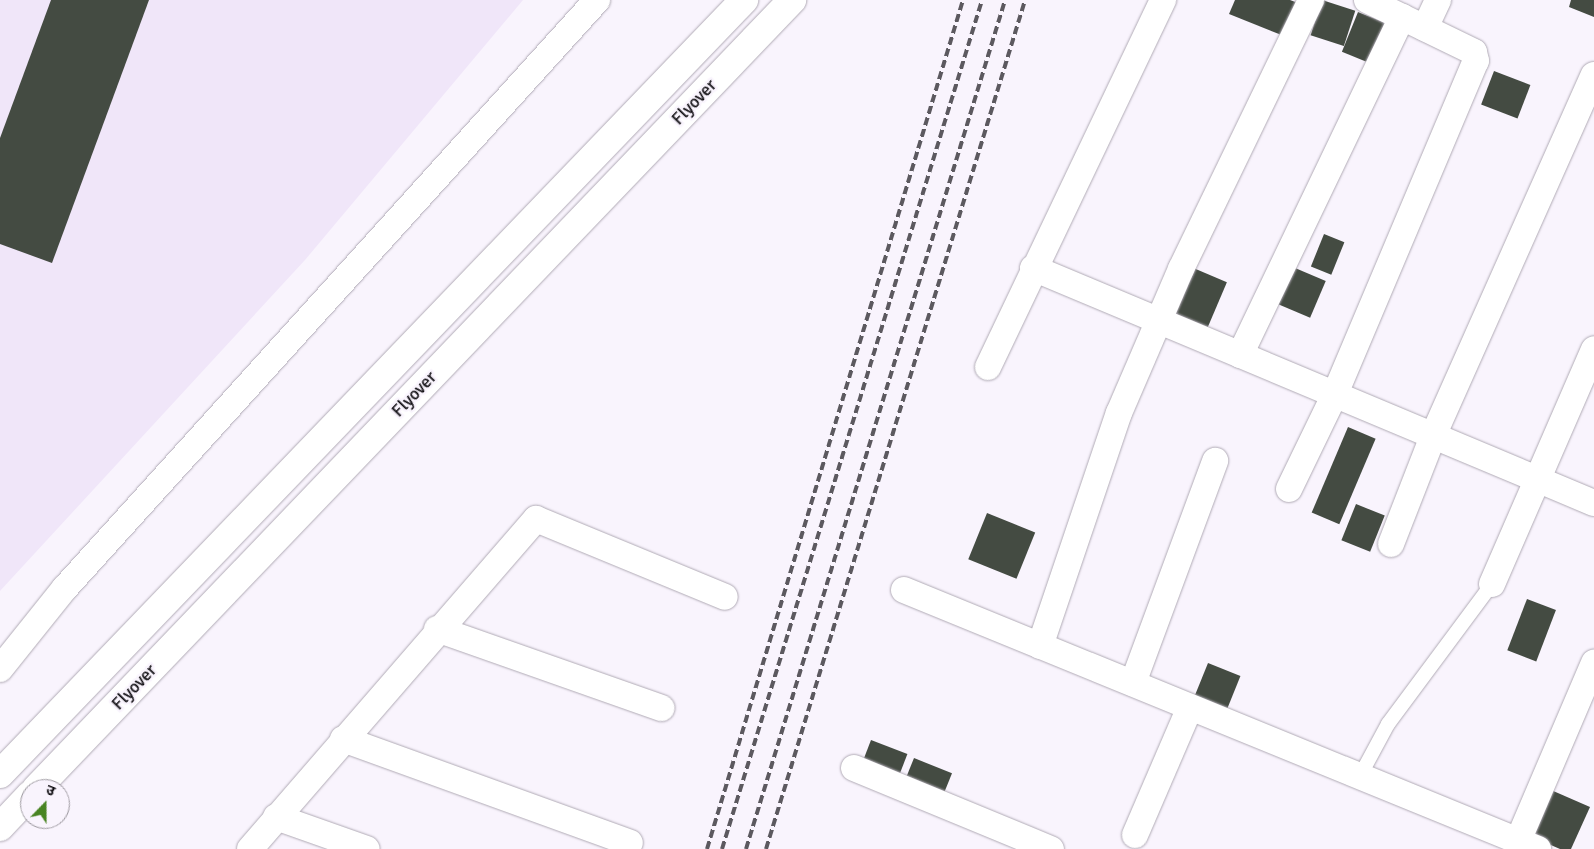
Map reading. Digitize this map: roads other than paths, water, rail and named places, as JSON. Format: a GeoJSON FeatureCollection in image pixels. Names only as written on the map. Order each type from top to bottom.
{"type":"FeatureCollection","features":[{"type":"Feature","properties":{"kind":"highway","name":"Flyover"},"geometry":{"type":"LineString","coordinates":[[0,774],[744,0]]}},
{"type":"Feature","properties":{"kind":"highway","name":"Flyover"},"geometry":{"type":"LineString","coordinates":[[46,779],[792,0]]}},
{"type":"Feature","properties":{"kind":"highway"},"geometry":{"type":"LineString","coordinates":[[0,827],[20,806]]}},
{"type":"Feature","properties":{"kind":"street"},"geometry":{"type":"LineString","coordinates":[[0,669],[65,588],[304,329],[597,0]]}},
{"type":"Feature","properties":{"kind":"street"},"geometry":{"type":"LineString","coordinates":[[988,367],[1032,268],[1163,0]]}},
{"type":"Feature","properties":{"kind":"street"},"geometry":{"type":"LineString","coordinates":[[1040,646],[1119,413],[1159,321],[1311,0]]}},
{"type":"Feature","properties":{"kind":"street"},"geometry":{"type":"LineString","coordinates":[[1289,489],[1335,394],[1476,61],[1474,52],[1367,0]]}},
{"type":"Feature","properties":{"kind":"street"},"geometry":{"type":"LineString","coordinates":[[1426,28],[1438,0]]}},
{"type":"Feature","properties":{"kind":"street"},"geometry":{"type":"LineString","coordinates":[[1240,355],[1402,17]]}},
{"type":"Feature","properties":{"kind":"street"},"geometry":{"type":"LineString","coordinates":[[1390,544],[1434,436],[1594,75]]}},
{"type":"Feature","properties":{"kind":"street"},"geometry":{"type":"LineString","coordinates":[[1032,268],[1594,503]]}},
{"type":"Feature","properties":{"kind":"street"},"geometry":{"type":"LineString","coordinates":[[1492,584],[1539,480],[1594,349]]}},
{"type":"Feature","properties":{"kind":"street"},"geometry":{"type":"LineString","coordinates":[[1133,683],[1215,461]]}},
{"type":"Feature","properties":{"kind":"street"},"geometry":{"type":"LineString","coordinates":[[250,849],[436,629],[536,519],[725,597]]}},
{"type":"Feature","properties":{"kind":"street"},"geometry":{"type":"LineString","coordinates":[[904,590],[1528,845],[1594,663]]}},
{"type":"Feature","properties":{"kind":"street"},"geometry":{"type":"LineString","coordinates":[[436,629],[661,708]]}},
{"type":"Feature","properties":{"kind":"street"},"geometry":{"type":"LineString","coordinates":[[1135,836],[1190,707]]}},
{"type":"Feature","properties":{"kind":"street"},"geometry":{"type":"LineString","coordinates":[[343,739],[630,843]]}},
{"type":"Feature","properties":{"kind":"street"},"geometry":{"type":"LineString","coordinates":[[854,768],[1052,849]]}},
{"type":"Feature","properties":{"kind":"street"},"geometry":{"type":"LineString","coordinates":[[276,817],[368,849]]}},
{"type":"Feature","properties":{"kind":"lane"},"geometry":{"type":"LineString","coordinates":[[1360,776],[1388,724],[1492,584]]}},
{"type":"Feature","properties":{"kind":"railway"},"geometry":{"type":"LineString","coordinates":[[707,849],[963,0]]}},
{"type":"Feature","properties":{"kind":"railway"},"geometry":{"type":"LineString","coordinates":[[722,849],[982,0]]}},
{"type":"Feature","properties":{"kind":"railway"},"geometry":{"type":"LineString","coordinates":[[746,849],[1005,0]]}},
{"type":"Feature","properties":{"kind":"railway"},"geometry":{"type":"LineString","coordinates":[[766,849],[1025,0]]}}]}
